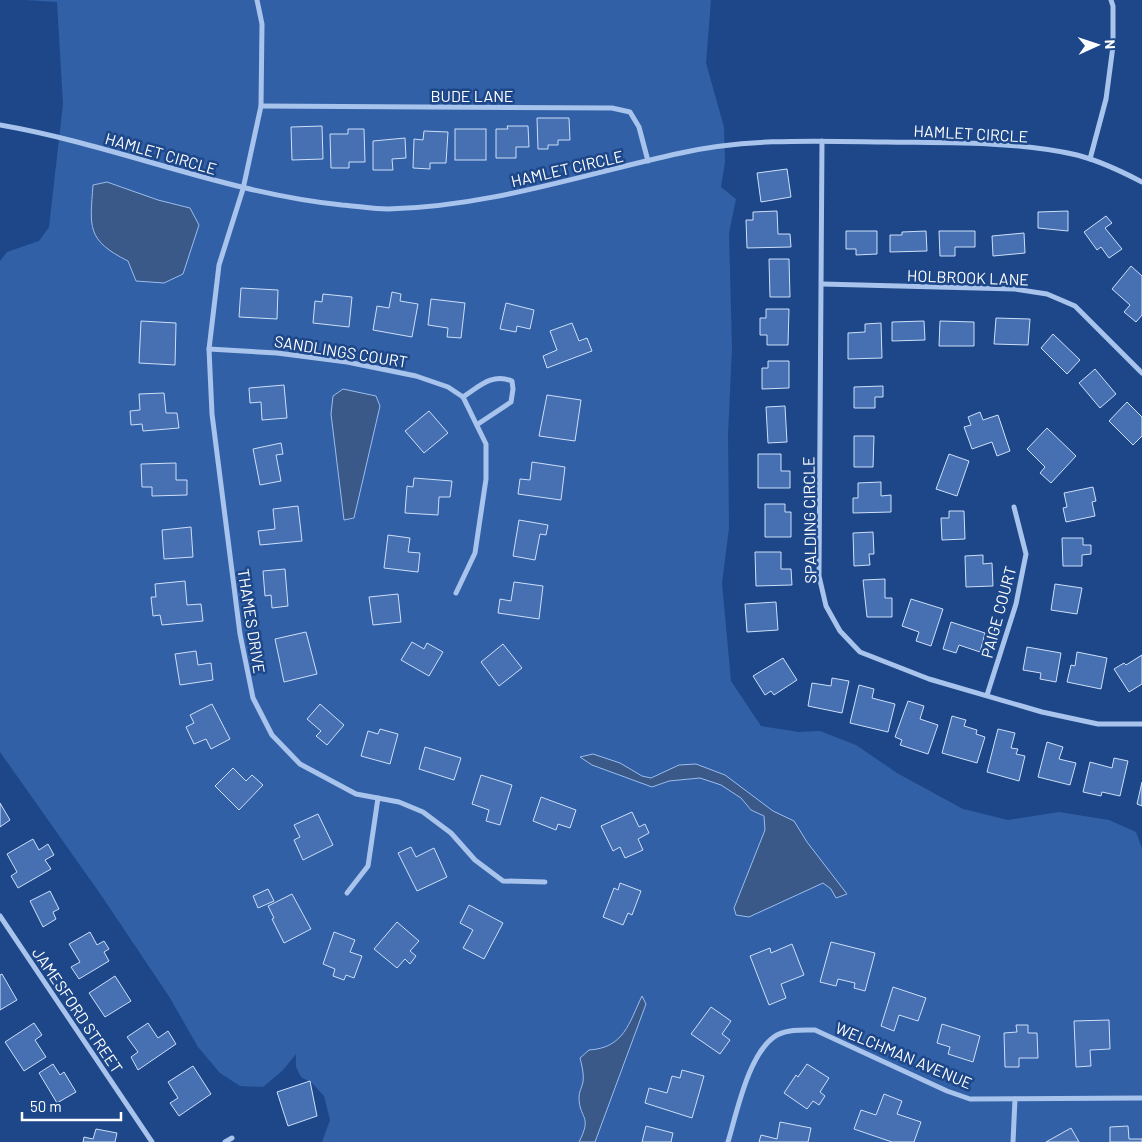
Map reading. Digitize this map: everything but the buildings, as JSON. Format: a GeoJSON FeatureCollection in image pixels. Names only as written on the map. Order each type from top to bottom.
{"type":"FeatureCollection","features":[{"type":"Feature","properties":{"kind":"street","name":"THAMES DRIVE"},"geometry":{"type":"LineString","coordinates":[[258,0],[262,24],[261,106],[243,189],[219,265],[210,349],[212,414],[240,634],[253,698],[272,735],[300,764],[356,794],[399,802],[423,812],[451,832],[475,860],[503,881],[545,882]]}},
{"type":"Feature","properties":{"kind":"street"},"geometry":{"type":"LineString","coordinates":[[1090,159],[1106,99],[1111,64],[1113,6],[1111,0]]}},
{"type":"Feature","properties":{"kind":"street","name":"BUDE LANE"},"geometry":{"type":"LineString","coordinates":[[261,106],[612,108],[630,112],[640,127],[648,161]]}},
{"type":"Feature","properties":{"kind":"street","name":"HAMLET CIRCLE"},"geometry":{"type":"LineString","coordinates":[[0,125],[70,140],[243,189],[310,202],[385,209],[439,206],[562,184],[683,152],[768,141],[947,143],[1025,147],[1090,159],[1142,182]]}},
{"type":"Feature","properties":{"kind":"street","name":"SPALDING CIRCLE"},"geometry":{"type":"LineString","coordinates":[[822,142],[820,576],[826,606],[840,631],[860,652],[929,679],[1042,712],[1098,724],[1142,724]]}},
{"type":"Feature","properties":{"kind":"street","name":"HOLBROOK LANE"},"geometry":{"type":"LineString","coordinates":[[822,284],[1015,289],[1047,294],[1075,306],[1142,373]]}},
{"type":"Feature","properties":{"kind":"street","name":"SANDLINGS COURT"},"geometry":{"type":"LineString","coordinates":[[210,349],[277,353],[348,362],[416,376],[448,387],[463,397]]}},
{"type":"Feature","properties":{"kind":"street"},"geometry":{"type":"LineString","coordinates":[[456,593],[474,553],[486,479],[486,444],[478,424],[463,397],[492,378],[502,377],[512,381],[514,389],[511,402],[478,424]]}},
{"type":"Feature","properties":{"kind":"street","name":"PAIGE COURT"},"geometry":{"type":"LineString","coordinates":[[987,695],[1016,604],[1026,554],[1014,507]]}},
{"type":"Feature","properties":{"kind":"street"},"geometry":{"type":"LineString","coordinates":[[347,893],[368,866],[378,798]]}},
{"type":"Feature","properties":{"kind":"street","name":"JAMESFORD STREET"},"geometry":{"type":"LineString","coordinates":[[0,916],[152,1142]]}},
{"type":"Feature","properties":{"kind":"street","name":"WELCHMAN AVENUE"},"geometry":{"type":"LineString","coordinates":[[728,1142],[751,1070],[763,1047],[777,1035],[795,1030],[815,1030],[946,1091],[970,1099],[1142,1098]]}},
{"type":"Feature","properties":{"kind":"street"},"geometry":{"type":"LineString","coordinates":[[1013,1142],[1015,1099]]}},
{"type":"Feature","properties":{"kind":"street"},"geometry":{"type":"LineString","coordinates":[[224,1142],[232,1138]]}},
{"type":"Feature","properties":{"kind":"shaded area"},"geometry":{"type":"Polygon","coordinates":[[[25,0],[711,0],[706,63],[724,127],[725,162],[721,187],[736,199],[729,233],[732,348],[728,435],[729,528],[722,583],[731,681],[761,726],[799,732],[820,731],[856,745],[897,773],[963,809],[1008,820],[1059,812],[1109,820],[1136,832],[1142,848],[1142,1142],[322,1142],[330,1120],[324,1096],[312,1083],[301,1077],[296,1067],[296,1054],[283,1070],[263,1087],[240,1086],[220,1073],[198,1047],[170,998],[101,895],[0,752],[0,261],[7,252],[39,241],[49,227],[63,104],[57,2],[25,0]]]}},
{"type":"Feature","properties":{"kind":"shaded area"},"geometry":{"type":"Polygon","coordinates":[[[107,182],[158,200],[190,208],[199,225],[183,274],[164,283],[136,281],[128,261],[104,246],[98,239],[94,231],[91,212],[93,185],[107,182]]]}},
{"type":"Feature","properties":{"kind":"shaded area"},"geometry":{"type":"Polygon","coordinates":[[[343,389],[376,396],[380,406],[354,518],[344,520],[331,414],[333,396],[343,389]]]}},
{"type":"Feature","properties":{"kind":"shaded area"},"geometry":{"type":"Polygon","coordinates":[[[593,754],[620,763],[642,776],[651,778],[679,765],[696,764],[725,775],[773,811],[794,821],[807,842],[847,894],[836,898],[831,889],[823,883],[749,917],[736,915],[734,908],[765,830],[764,816],[751,810],[741,798],[721,785],[700,778],[669,781],[652,787],[592,765],[580,757],[593,754]]]}},
{"type":"Feature","properties":{"kind":"shaded area"},"geometry":{"type":"Polygon","coordinates":[[[642,996],[646,1004],[595,1142],[579,1142],[585,1127],[579,1095],[583,1084],[583,1070],[580,1058],[589,1050],[610,1045],[618,1039],[629,1024],[642,996]]]}}]}
